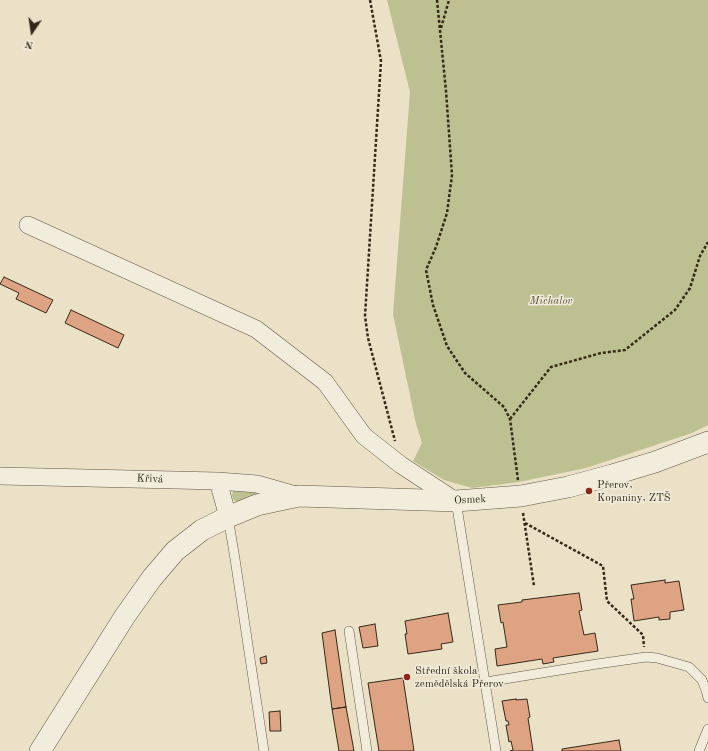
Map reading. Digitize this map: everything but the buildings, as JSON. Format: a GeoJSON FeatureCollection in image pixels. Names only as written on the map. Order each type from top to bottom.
{"type":"FeatureCollection","features":[{"type":"Feature","properties":{"kind":"street"},"geometry":{"type":"LineString","coordinates":[[28,225],[256,329],[325,382],[364,436],[401,465],[456,502]]}},
{"type":"Feature","properties":{"kind":"street","name":"Osmek"},"geometry":{"type":"LineString","coordinates":[[40,751],[125,616],[152,578],[175,551],[202,530],[228,517],[257,505],[299,496],[456,502],[521,496],[568,487],[612,475],[655,462],[708,442]]}},
{"type":"Feature","properties":{"kind":"street","name":"Křivá"},"geometry":{"type":"LineString","coordinates":[[0,476],[218,481],[257,484],[299,496]]}},
{"type":"Feature","properties":{"kind":"street"},"geometry":{"type":"LineString","coordinates":[[218,481],[228,517]]}},
{"type":"Feature","properties":{"kind":"lane"},"geometry":{"type":"LineString","coordinates":[[456,502],[496,751]]}},
{"type":"Feature","properties":{"kind":"lane"},"geometry":{"type":"LineString","coordinates":[[228,517],[236,559],[264,751]]}},
{"type":"Feature","properties":{"kind":"lane"},"geometry":{"type":"LineString","coordinates":[[349,631],[367,751]]}},
{"type":"Feature","properties":{"kind":"lane"},"geometry":{"type":"LineString","coordinates":[[486,682],[646,657],[657,658],[689,667],[702,680],[708,698]]}},
{"type":"Feature","properties":{"kind":"lane"},"geometry":{"type":"LineString","coordinates":[[699,751],[708,729]]}},
{"type":"Feature","properties":{"kind":"path"},"geometry":{"type":"LineString","coordinates":[[370,0],[381,61],[365,316],[368,338],[401,465]]}},
{"type":"Feature","properties":{"kind":"path"},"geometry":{"type":"LineString","coordinates":[[437,0],[446,90],[452,175],[447,213],[436,247],[426,270],[433,305],[447,346],[464,373],[504,407],[510,419],[534,586]]}},
{"type":"Feature","properties":{"kind":"path"},"geometry":{"type":"LineString","coordinates":[[440,30],[449,0]]}},
{"type":"Feature","properties":{"kind":"path"},"geometry":{"type":"LineString","coordinates":[[510,419],[551,367],[601,353],[625,350],[675,310],[690,288],[700,256],[708,242]]}},
{"type":"Feature","properties":{"kind":"path"},"geometry":{"type":"LineString","coordinates":[[524,523],[603,566],[607,601],[643,635],[646,657]]}},
{"type":"Feature","properties":{"kind":"green space","name":"Michalov"},"geometry":{"type":"Polygon","coordinates":[[[387,0],[708,0],[708,425],[692,433],[586,468],[519,482],[472,488],[444,480],[413,461],[422,443],[416,424],[393,314],[410,92],[387,0]]]}},
{"type":"Feature","properties":{"kind":"green space"},"geometry":{"type":"Polygon","coordinates":[[[236,489],[256,493],[257,497],[238,503],[233,499],[232,495],[233,491],[236,489]]]}},
{"type":"Feature","properties":{"kind":"place","name":"Přerov, Kopaniny, ZTŠ"},"geometry":{"type":"Point","coordinates":[589,491]}},
{"type":"Feature","properties":{"kind":"place","name":"Střední škola zemědělská Přerov"},"geometry":{"type":"Point","coordinates":[407,677]}}]}
